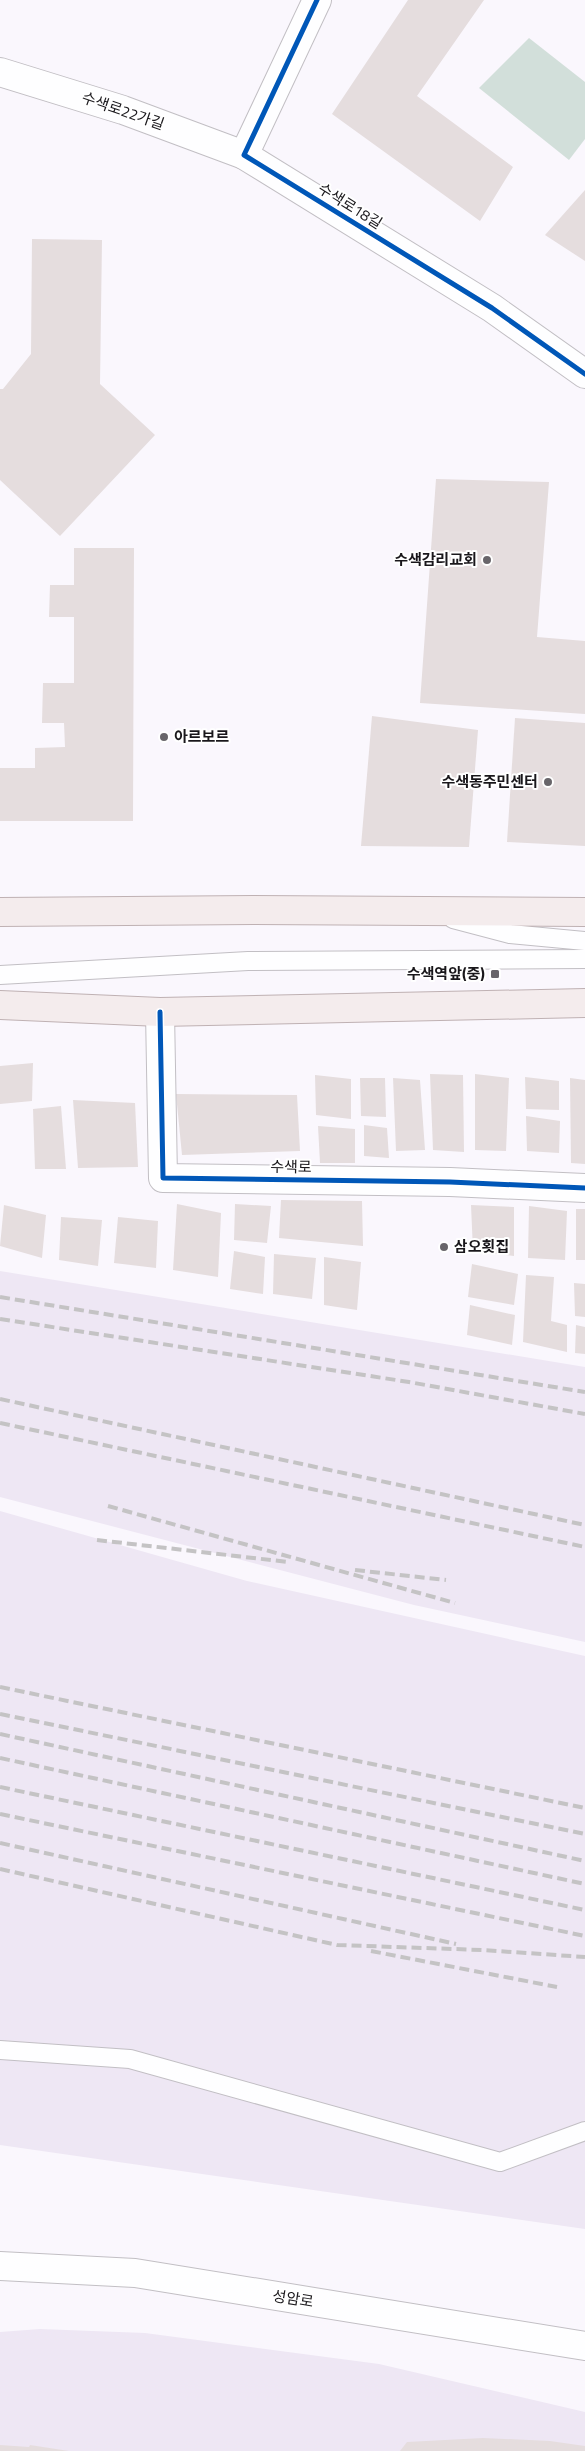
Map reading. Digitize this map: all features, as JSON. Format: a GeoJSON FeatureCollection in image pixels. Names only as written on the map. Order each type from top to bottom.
{"type":"FeatureCollection","features":[{"type":"Feature","properties":{"kind":"main road"},"geometry":{"type":"LineString","coordinates":[[0,912],[585,912]]}},
{"type":"Feature","properties":{"kind":"main road"},"geometry":{"type":"LineString","coordinates":[[0,1005],[160,1012],[585,1003]]}},
{"type":"Feature","properties":{"kind":"street"},"geometry":{"type":"LineString","coordinates":[[244,156],[318,0]]}},
{"type":"Feature","properties":{"kind":"street","name":"수색로22가길"},"geometry":{"type":"LineString","coordinates":[[0,72],[22,77],[123,110],[244,156]]}},
{"type":"Feature","properties":{"kind":"street","name":"수색로18길"},"geometry":{"type":"LineString","coordinates":[[244,156],[492,308],[585,374]]}},
{"type":"Feature","properties":{"kind":"street","name":"수색로"},"geometry":{"type":"LineString","coordinates":[[160,1012],[163,1178],[450,1182],[585,1188]]}},
{"type":"Feature","properties":{"kind":"street","name":"성암로"},"geometry":{"type":"LineString","coordinates":[[0,2266],[135,2273],[585,2346]]}},
{"type":"Feature","properties":{"kind":"lane"},"geometry":{"type":"LineString","coordinates":[[423,911],[510,934],[585,941]]}},
{"type":"Feature","properties":{"kind":"lane"},"geometry":{"type":"LineString","coordinates":[[0,975],[248,961],[585,960]]}},
{"type":"Feature","properties":{"kind":"lane"},"geometry":{"type":"LineString","coordinates":[[0,2050],[130,2059],[401,2136],[500,2162],[585,2131]]}},
{"type":"Feature","properties":{"kind":"shaded area"},"geometry":{"type":"Polygon","coordinates":[[[529,38],[585,82],[585,139],[569,160],[479,88],[529,38]]]}},
{"type":"Feature","properties":{"kind":"shaded area"},"geometry":{"type":"Polygon","coordinates":[[[0,1271],[585,1367],[585,1642],[414,1605],[0,1497],[0,1271]]]}},
{"type":"Feature","properties":{"kind":"shaded area"},"geometry":{"type":"Polygon","coordinates":[[[0,1511],[247,1581],[585,1656],[585,2229],[0,2145],[0,1511]]]}},
{"type":"Feature","properties":{"kind":"shaded area"},"geometry":{"type":"Polygon","coordinates":[[[40,2329],[145,2333],[379,2364],[585,2412],[585,2451],[0,2451],[0,2332],[40,2329]]]}},
{"type":"Feature","properties":{"kind":"building"},"geometry":{"type":"Polygon","coordinates":[[[408,0],[484,0],[417,96],[513,167],[480,221],[332,114],[408,0]]]}},
{"type":"Feature","properties":{"kind":"building"},"geometry":{"type":"Polygon","coordinates":[[[585,190],[585,261],[545,235],[585,190]]]}},
{"type":"Feature","properties":{"kind":"building"},"geometry":{"type":"Polygon","coordinates":[[[32,239],[102,240],[100,384],[155,435],[60,536],[0,480],[0,389],[3,389],[31,354],[32,239]]]}},
{"type":"Feature","properties":{"kind":"building","name":"수색감리교회"},"geometry":{"type":"Polygon","coordinates":[[[436,479],[549,482],[537,637],[585,641],[585,714],[420,703],[436,479]]]}},
{"type":"Feature","properties":{"kind":"building"},"geometry":{"type":"Polygon","coordinates":[[[74,548],[134,548],[133,821],[0,821],[0,768],[35,768],[35,748],[65,747],[64,723],[42,723],[43,683],[74,683],[74,617],[49,617],[50,585],[74,585],[74,548]]]}},
{"type":"Feature","properties":{"kind":"building"},"geometry":{"type":"Polygon","coordinates":[[[372,716],[478,730],[469,847],[361,846],[372,716]]]}},
{"type":"Feature","properties":{"kind":"building","name":"수색동주민센터"},"geometry":{"type":"Polygon","coordinates":[[[515,718],[585,723],[585,846],[507,842],[515,718]]]}},
{"type":"Feature","properties":{"kind":"building"},"geometry":{"type":"Polygon","coordinates":[[[33,1063],[32,1101],[0,1104],[0,1066],[33,1063]]]}},
{"type":"Feature","properties":{"kind":"building"},"geometry":{"type":"Polygon","coordinates":[[[430,1074],[463,1075],[464,1152],[433,1150],[430,1074]]]}},
{"type":"Feature","properties":{"kind":"building"},"geometry":{"type":"Polygon","coordinates":[[[475,1074],[509,1078],[506,1151],[475,1150],[475,1074]]]}},
{"type":"Feature","properties":{"kind":"building"},"geometry":{"type":"Polygon","coordinates":[[[315,1075],[351,1079],[351,1119],[316,1115],[315,1075]]]}},
{"type":"Feature","properties":{"kind":"building"},"geometry":{"type":"Polygon","coordinates":[[[525,1077],[559,1081],[559,1110],[526,1109],[525,1077]]]}},
{"type":"Feature","properties":{"kind":"building"},"geometry":{"type":"Polygon","coordinates":[[[360,1078],[385,1078],[386,1117],[361,1116],[360,1078]]]}},
{"type":"Feature","properties":{"kind":"building"},"geometry":{"type":"Polygon","coordinates":[[[393,1078],[420,1080],[425,1150],[396,1151],[393,1078]]]}},
{"type":"Feature","properties":{"kind":"building"},"geometry":{"type":"Polygon","coordinates":[[[570,1078],[585,1080],[585,1164],[571,1163],[570,1078]]]}},
{"type":"Feature","properties":{"kind":"building"},"geometry":{"type":"Polygon","coordinates":[[[176,1094],[297,1095],[300,1151],[182,1155],[176,1094]]]}},
{"type":"Feature","properties":{"kind":"building"},"geometry":{"type":"Polygon","coordinates":[[[73,1100],[135,1103],[138,1167],[78,1168],[73,1100]]]}},
{"type":"Feature","properties":{"kind":"building"},"geometry":{"type":"Polygon","coordinates":[[[61,1106],[66,1169],[35,1169],[33,1109],[61,1106]]]}},
{"type":"Feature","properties":{"kind":"building"},"geometry":{"type":"Polygon","coordinates":[[[526,1116],[560,1121],[559,1153],[527,1151],[526,1116]]]}},
{"type":"Feature","properties":{"kind":"building"},"geometry":{"type":"Polygon","coordinates":[[[364,1125],[387,1128],[389,1158],[364,1156],[364,1125]]]}},
{"type":"Feature","properties":{"kind":"building"},"geometry":{"type":"Polygon","coordinates":[[[318,1126],[355,1129],[355,1163],[320,1163],[318,1126]]]}},
{"type":"Feature","properties":{"kind":"building"},"geometry":{"type":"Polygon","coordinates":[[[281,1200],[362,1201],[363,1246],[279,1238],[281,1200]]]}},
{"type":"Feature","properties":{"kind":"building"},"geometry":{"type":"Polygon","coordinates":[[[177,1204],[221,1213],[218,1277],[173,1270],[177,1204]]]}},
{"type":"Feature","properties":{"kind":"building"},"geometry":{"type":"Polygon","coordinates":[[[235,1204],[271,1206],[267,1243],[234,1240],[235,1204]]]}},
{"type":"Feature","properties":{"kind":"building"},"geometry":{"type":"Polygon","coordinates":[[[4,1205],[46,1215],[42,1258],[0,1246],[4,1205]]]}},
{"type":"Feature","properties":{"kind":"building"},"geometry":{"type":"Polygon","coordinates":[[[471,1205],[514,1207],[514,1256],[473,1251],[471,1205]]]}},
{"type":"Feature","properties":{"kind":"building"},"geometry":{"type":"Polygon","coordinates":[[[529,1206],[567,1211],[565,1260],[528,1258],[529,1206]]]}},
{"type":"Feature","properties":{"kind":"building"},"geometry":{"type":"Polygon","coordinates":[[[576,1209],[585,1209],[585,1260],[576,1260],[576,1209]]]}},
{"type":"Feature","properties":{"kind":"building"},"geometry":{"type":"Polygon","coordinates":[[[61,1217],[102,1220],[98,1266],[59,1260],[61,1217]]]}},
{"type":"Feature","properties":{"kind":"building"},"geometry":{"type":"Polygon","coordinates":[[[118,1217],[158,1221],[156,1268],[114,1263],[118,1217]]]}},
{"type":"Feature","properties":{"kind":"building"},"geometry":{"type":"Polygon","coordinates":[[[234,1251],[265,1257],[263,1294],[230,1289],[234,1251]]]}},
{"type":"Feature","properties":{"kind":"building"},"geometry":{"type":"Polygon","coordinates":[[[274,1254],[316,1258],[312,1299],[273,1294],[274,1254]]]}},
{"type":"Feature","properties":{"kind":"building"},"geometry":{"type":"Polygon","coordinates":[[[324,1257],[361,1262],[357,1310],[324,1305],[324,1257]]]}},
{"type":"Feature","properties":{"kind":"building"},"geometry":{"type":"Polygon","coordinates":[[[472,1264],[518,1274],[514,1305],[468,1297],[472,1264]]]}},
{"type":"Feature","properties":{"kind":"building"},"geometry":{"type":"Polygon","coordinates":[[[526,1275],[554,1277],[551,1321],[567,1325],[567,1352],[523,1342],[526,1275]]]}},
{"type":"Feature","properties":{"kind":"building"},"geometry":{"type":"Polygon","coordinates":[[[574,1283],[585,1284],[585,1317],[575,1316],[574,1283]]]}},
{"type":"Feature","properties":{"kind":"building"},"geometry":{"type":"Polygon","coordinates":[[[470,1305],[515,1315],[512,1345],[467,1335],[470,1305]]]}},
{"type":"Feature","properties":{"kind":"building"},"geometry":{"type":"Polygon","coordinates":[[[576,1325],[585,1327],[585,1354],[575,1353],[576,1325]]]}},
{"type":"Feature","properties":{"kind":"building"},"geometry":{"type":"Polygon","coordinates":[[[483,2438],[550,2441],[585,2446],[585,2451],[400,2451],[407,2442],[483,2438]]]}},
{"type":"Feature","properties":{"kind":"building"},"geometry":{"type":"Polygon","coordinates":[[[0,2445],[29,2447],[30,2445],[69,2451],[0,2451],[0,2445]]]}},
{"type":"Feature","properties":{"kind":"railway"},"geometry":{"type":"LineString","coordinates":[[0,1297],[585,1392]]}},
{"type":"Feature","properties":{"kind":"railway"},"geometry":{"type":"LineString","coordinates":[[0,1319],[409,1382],[585,1414]]}},
{"type":"Feature","properties":{"kind":"railway"},"geometry":{"type":"LineString","coordinates":[[0,1399],[585,1525]]}},
{"type":"Feature","properties":{"kind":"railway"},"geometry":{"type":"LineString","coordinates":[[0,1423],[585,1547]]}},
{"type":"Feature","properties":{"kind":"railway"},"geometry":{"type":"LineString","coordinates":[[108,1506],[455,1603]]}},
{"type":"Feature","properties":{"kind":"railway"},"geometry":{"type":"LineString","coordinates":[[97,1540],[288,1562]]}},
{"type":"Feature","properties":{"kind":"railway"},"geometry":{"type":"LineString","coordinates":[[355,1570],[446,1580]]}},
{"type":"Feature","properties":{"kind":"railway"},"geometry":{"type":"LineString","coordinates":[[0,1687],[585,1808]]}},
{"type":"Feature","properties":{"kind":"railway"},"geometry":{"type":"LineString","coordinates":[[0,1714],[585,1834]]}},
{"type":"Feature","properties":{"kind":"railway"},"geometry":{"type":"LineString","coordinates":[[0,1734],[585,1861]]}},
{"type":"Feature","properties":{"kind":"railway"},"geometry":{"type":"LineString","coordinates":[[0,1758],[585,1884]]}},
{"type":"Feature","properties":{"kind":"railway"},"geometry":{"type":"LineString","coordinates":[[0,1787],[585,1910]]}},
{"type":"Feature","properties":{"kind":"railway"},"geometry":{"type":"LineString","coordinates":[[0,1814],[585,1936]]}},
{"type":"Feature","properties":{"kind":"railway"},"geometry":{"type":"LineString","coordinates":[[0,1843],[456,1944]]}},
{"type":"Feature","properties":{"kind":"railway"},"geometry":{"type":"LineString","coordinates":[[0,1869],[337,1945],[482,1950],[585,1957]]}},
{"type":"Feature","properties":{"kind":"railway"},"geometry":{"type":"LineString","coordinates":[[371,1951],[557,1987]]}},
{"type":"Feature","properties":{"kind":"cycle path"},"geometry":{"type":"LineString","coordinates":[[317,0],[244,155],[492,308],[585,374]]}},
{"type":"Feature","properties":{"kind":"cycle path"},"geometry":{"type":"LineString","coordinates":[[160,1012],[163,1178],[450,1182],[585,1188]]}},
{"type":"Feature","properties":{"kind":"place","name":"수색감리교회"},"geometry":{"type":"Point","coordinates":[487,560]}},
{"type":"Feature","properties":{"kind":"place","name":"아르보르"},"geometry":{"type":"Point","coordinates":[164,737]}},
{"type":"Feature","properties":{"kind":"place","name":"수색동주민센터"},"geometry":{"type":"Point","coordinates":[548,782]}},
{"type":"Feature","properties":{"kind":"place","name":"수색역앞(중)"},"geometry":{"type":"Point","coordinates":[495,974]}},
{"type":"Feature","properties":{"kind":"place","name":"삼오횟집"},"geometry":{"type":"Point","coordinates":[444,1247]}}]}
